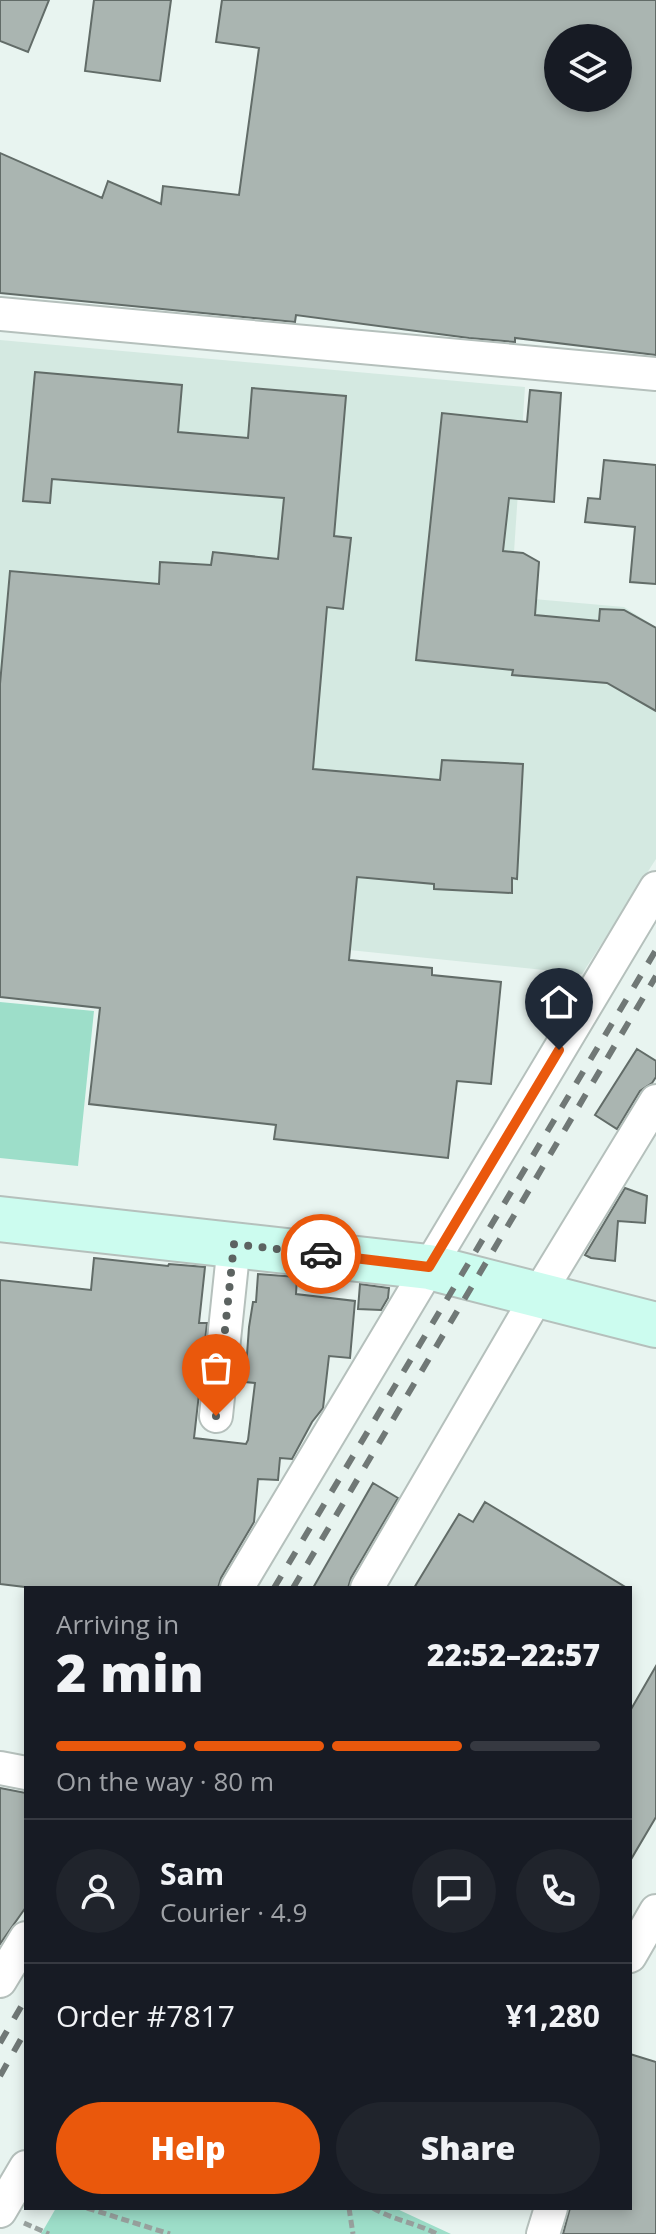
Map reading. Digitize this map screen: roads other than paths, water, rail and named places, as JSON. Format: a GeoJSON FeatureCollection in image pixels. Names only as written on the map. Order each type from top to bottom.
{"type":"FeatureCollection","features":[{"type":"Feature","properties":{"kind":"street"},"geometry":{"type":"LineString","coordinates":[[0,314],[656,374]]}},
{"type":"Feature","properties":{"kind":"street"},"geometry":{"type":"LineString","coordinates":[[238,1586],[656,888]]}},
{"type":"Feature","properties":{"kind":"street"},"geometry":{"type":"LineString","coordinates":[[368,1586],[539,1293],[656,1101]]}},
{"type":"Feature","properties":{"kind":"street"},"geometry":{"type":"LineString","coordinates":[[0,1219],[429,1267],[656,1325]]}},
{"type":"Feature","properties":{"kind":"street"},"geometry":{"type":"LineString","coordinates":[[216,1416],[234,1244]]}},
{"type":"Feature","properties":{"kind":"street"},"geometry":{"type":"LineString","coordinates":[[0,1768],[24,1773]]}},
{"type":"Feature","properties":{"kind":"street"},"geometry":{"type":"LineString","coordinates":[[632,1953],[656,1911]]}},
{"type":"Feature","properties":{"kind":"street"},"geometry":{"type":"LineString","coordinates":[[0,1981],[24,1941]]}},
{"type":"Feature","properties":{"kind":"street"},"geometry":{"type":"LineString","coordinates":[[632,1957],[656,1963]]}},
{"type":"Feature","properties":{"kind":"street"},"geometry":{"type":"LineString","coordinates":[[11,2217],[24,2174]]}},
{"type":"Feature","properties":{"kind":"street"},"geometry":{"type":"LineString","coordinates":[[543,2234],[550,2210]]}},
{"type":"Feature","properties":{"kind":"railway"},"geometry":{"type":"LineString","coordinates":[[275,1586],[656,950]]}},
{"type":"Feature","properties":{"kind":"railway"},"geometry":{"type":"LineString","coordinates":[[294,1586],[656,976]]}},
{"type":"Feature","properties":{"kind":"railway"},"geometry":{"type":"LineString","coordinates":[[0,2043],[24,2001]]}},
{"type":"Feature","properties":{"kind":"railway"},"geometry":{"type":"LineString","coordinates":[[0,2076],[24,2034]]}}]}
